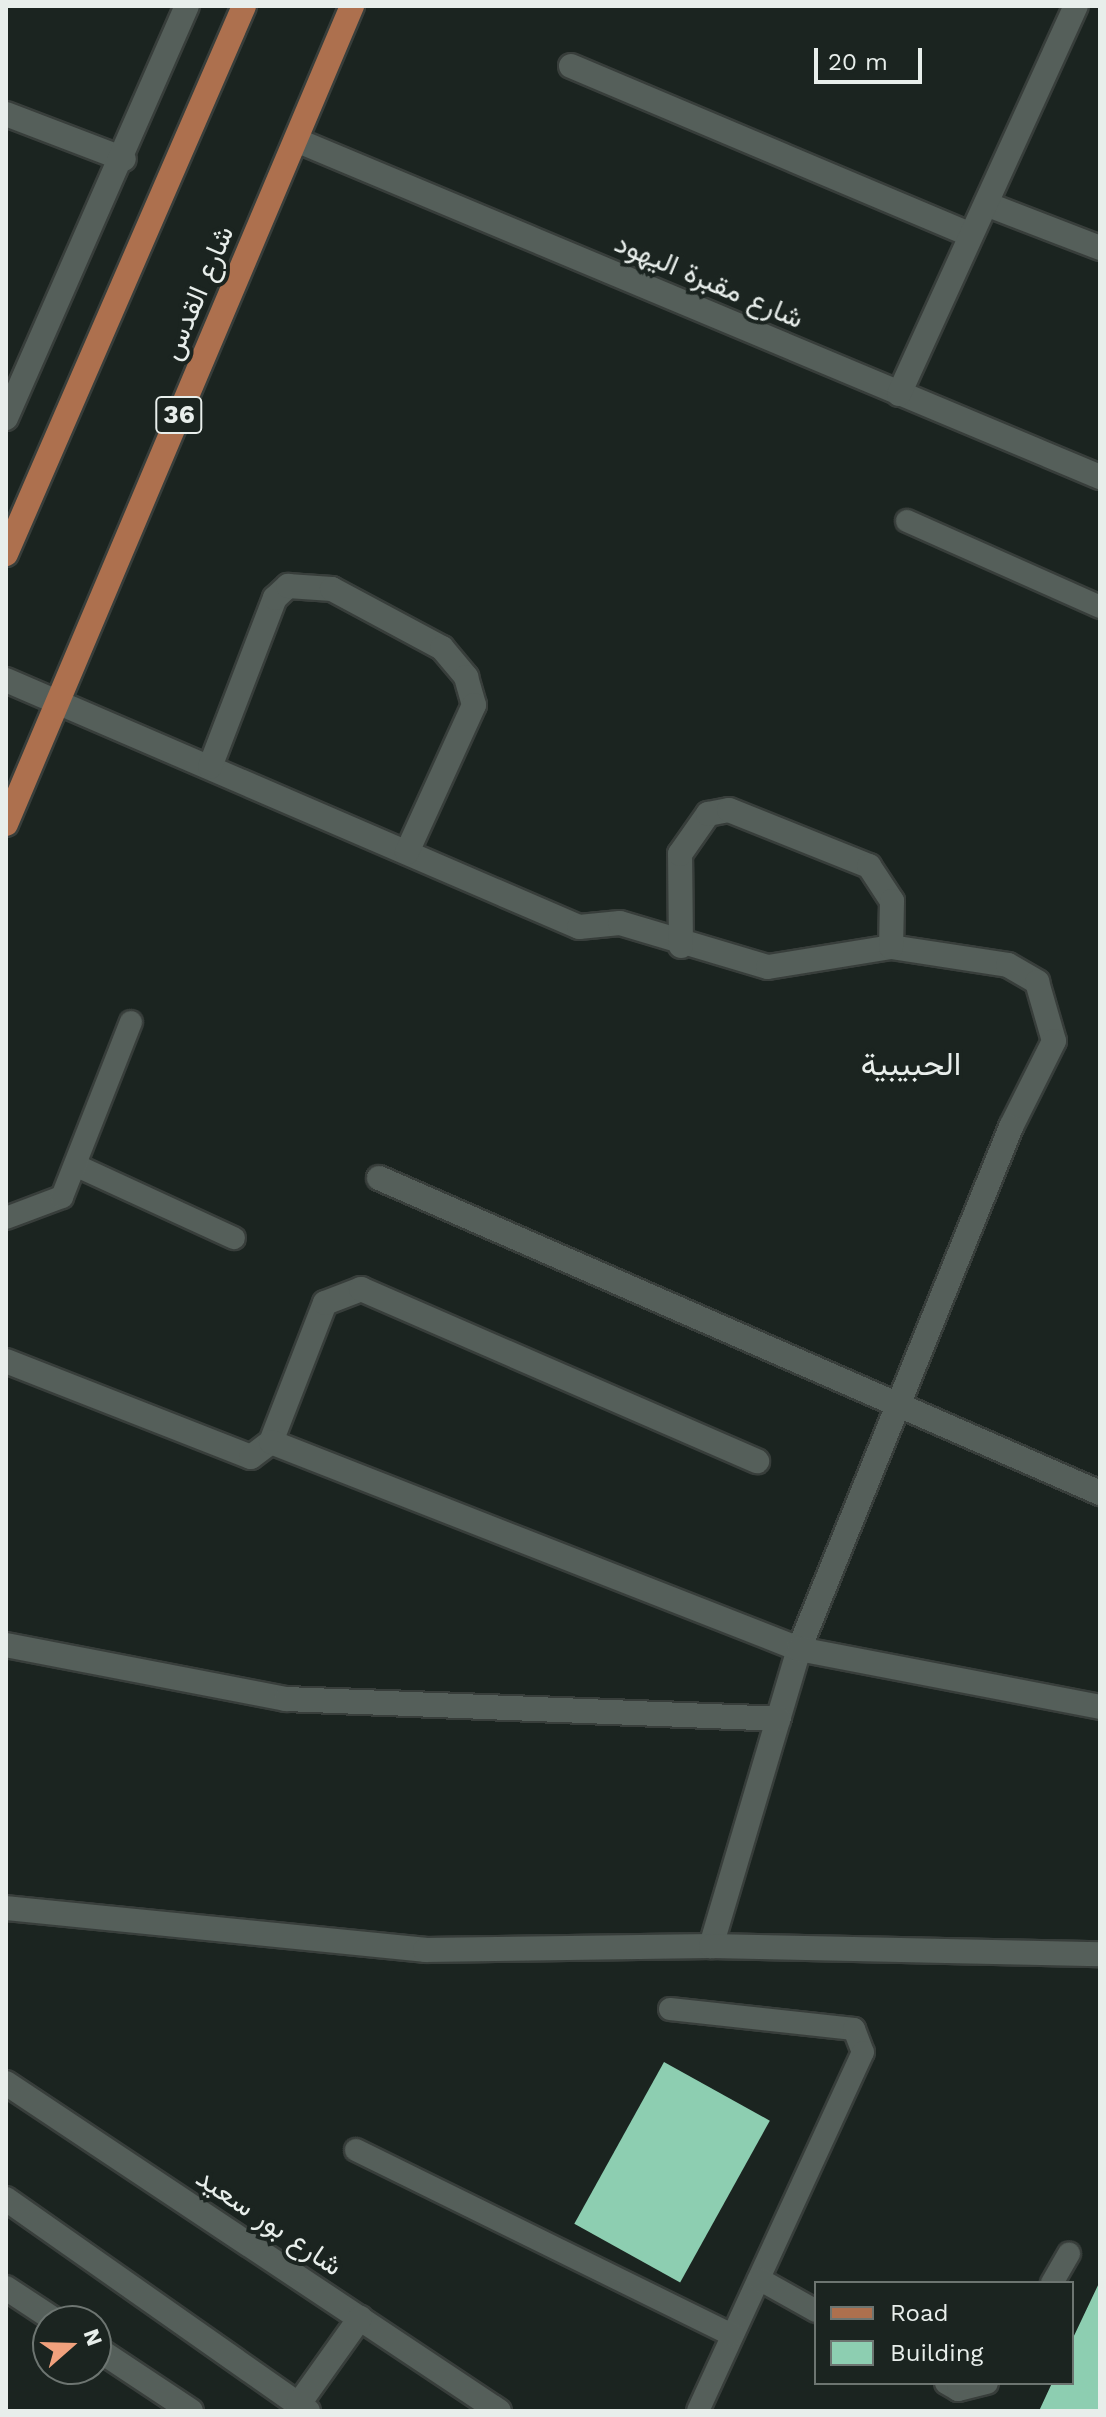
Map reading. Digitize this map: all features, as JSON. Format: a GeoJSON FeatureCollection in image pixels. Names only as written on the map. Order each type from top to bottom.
{"type":"FeatureCollection","features":[{"type":"Feature","properties":{"kind":"main road"},"geometry":{"type":"LineString","coordinates":[[6,554],[244,6]]}},
{"type":"Feature","properties":{"kind":"main road","name":"شارع القدس"},"geometry":{"type":"LineString","coordinates":[[6,824],[352,6]]}},
{"type":"Feature","properties":{"kind":"street"},"geometry":{"type":"LineString","coordinates":[[6,418],[124,159],[187,6]]}},
{"type":"Feature","properties":{"kind":"street"},"geometry":{"type":"LineString","coordinates":[[899,394],[1076,6]]}},
{"type":"Feature","properties":{"kind":"street"},"geometry":{"type":"LineString","coordinates":[[571,66],[971,235]]}},
{"type":"Feature","properties":{"kind":"street"},"geometry":{"type":"LineString","coordinates":[[6,114],[124,159]]}},
{"type":"Feature","properties":{"kind":"street","name":"شارع مقبرة اليهود"},"geometry":{"type":"LineString","coordinates":[[296,140],[1100,477]]}},
{"type":"Feature","properties":{"kind":"street"},"geometry":{"type":"LineString","coordinates":[[986,204],[1100,248]]}},
{"type":"Feature","properties":{"kind":"street"},"geometry":{"type":"LineString","coordinates":[[210,767],[275,598],[288,586],[332,589],[442,648],[466,677],[474,705],[407,852]]}},
{"type":"Feature","properties":{"kind":"street"},"geometry":{"type":"LineString","coordinates":[[6,680],[579,927],[620,923],[681,946],[768,967],[891,947],[1008,965],[1028,976],[1049,1005],[1054,1041],[799,1649],[711,1946]]}},
{"type":"Feature","properties":{"kind":"street"},"geometry":{"type":"LineString","coordinates":[[681,946],[680,854],[708,814],[729,810],[869,866],[892,901],[891,947]]}},
{"type":"Feature","properties":{"kind":"street"},"geometry":{"type":"LineString","coordinates":[[379,1178],[900,1402],[1100,1493]]}},
{"type":"Feature","properties":{"kind":"street"},"geometry":{"type":"LineString","coordinates":[[6,1361],[230,1453],[251,1457],[271,1442],[325,1303],[361,1289],[757,1461]]}},
{"type":"Feature","properties":{"kind":"street"},"geometry":{"type":"LineString","coordinates":[[271,1442],[799,1649],[1100,1707]]}},
{"type":"Feature","properties":{"kind":"street"},"geometry":{"type":"LineString","coordinates":[[6,1645],[286,1699],[779,1719]]}},
{"type":"Feature","properties":{"kind":"street"},"geometry":{"type":"LineString","coordinates":[[6,1908],[425,1950],[711,1946],[1100,1954]]}},
{"type":"Feature","properties":{"kind":"street","name":"شارع بور سعيد"},"geometry":{"type":"LineString","coordinates":[[6,2083],[499,2411]]}},
{"type":"Feature","properties":{"kind":"street"},"geometry":{"type":"LineString","coordinates":[[6,2199],[300,2409],[360,2318]]}},
{"type":"Feature","properties":{"kind":"street"},"geometry":{"type":"LineString","coordinates":[[6,2288],[32,2305]]}},
{"type":"Feature","properties":{"kind":"street"},"geometry":{"type":"LineString","coordinates":[[112,2359],[191,2411]]}},
{"type":"Feature","properties":{"kind":"lane"},"geometry":{"type":"LineString","coordinates":[[907,521],[1100,607]]}},
{"type":"Feature","properties":{"kind":"lane"},"geometry":{"type":"LineString","coordinates":[[6,1218],[62,1197],[131,1022]]}},
{"type":"Feature","properties":{"kind":"lane"},"geometry":{"type":"LineString","coordinates":[[75,1165],[234,1238]]}},
{"type":"Feature","properties":{"kind":"lane"},"geometry":{"type":"LineString","coordinates":[[670,2009],[854,2029],[861,2036],[863,2052],[698,2411]]}},
{"type":"Feature","properties":{"kind":"lane"},"geometry":{"type":"LineString","coordinates":[[356,2150],[732,2335]]}},
{"type":"Feature","properties":{"kind":"lane"},"geometry":{"type":"LineString","coordinates":[[1053,2281],[1069,2254]]}},
{"type":"Feature","properties":{"kind":"lane"},"geometry":{"type":"LineString","coordinates":[[759,2279],[814,2310]]}},
{"type":"Feature","properties":{"kind":"lane"},"geometry":{"type":"LineString","coordinates":[[949,2385],[958,2390],[979,2385]]}},
{"type":"Feature","properties":{"kind":"building"},"geometry":{"type":"Polygon","coordinates":[[[664,2062],[770,2121],[680,2282],[574,2224],[664,2062]]]}},
{"type":"Feature","properties":{"kind":"building"},"geometry":{"type":"Polygon","coordinates":[[[1100,2281],[1100,2411],[1039,2411],[1051,2385],[1074,2385],[1074,2336],[1100,2281]]]}},
{"type":"Feature","properties":{"kind":"district","name":"الحبيبية"},"geometry":{"type":"Point","coordinates":[911,1064]}}]}
